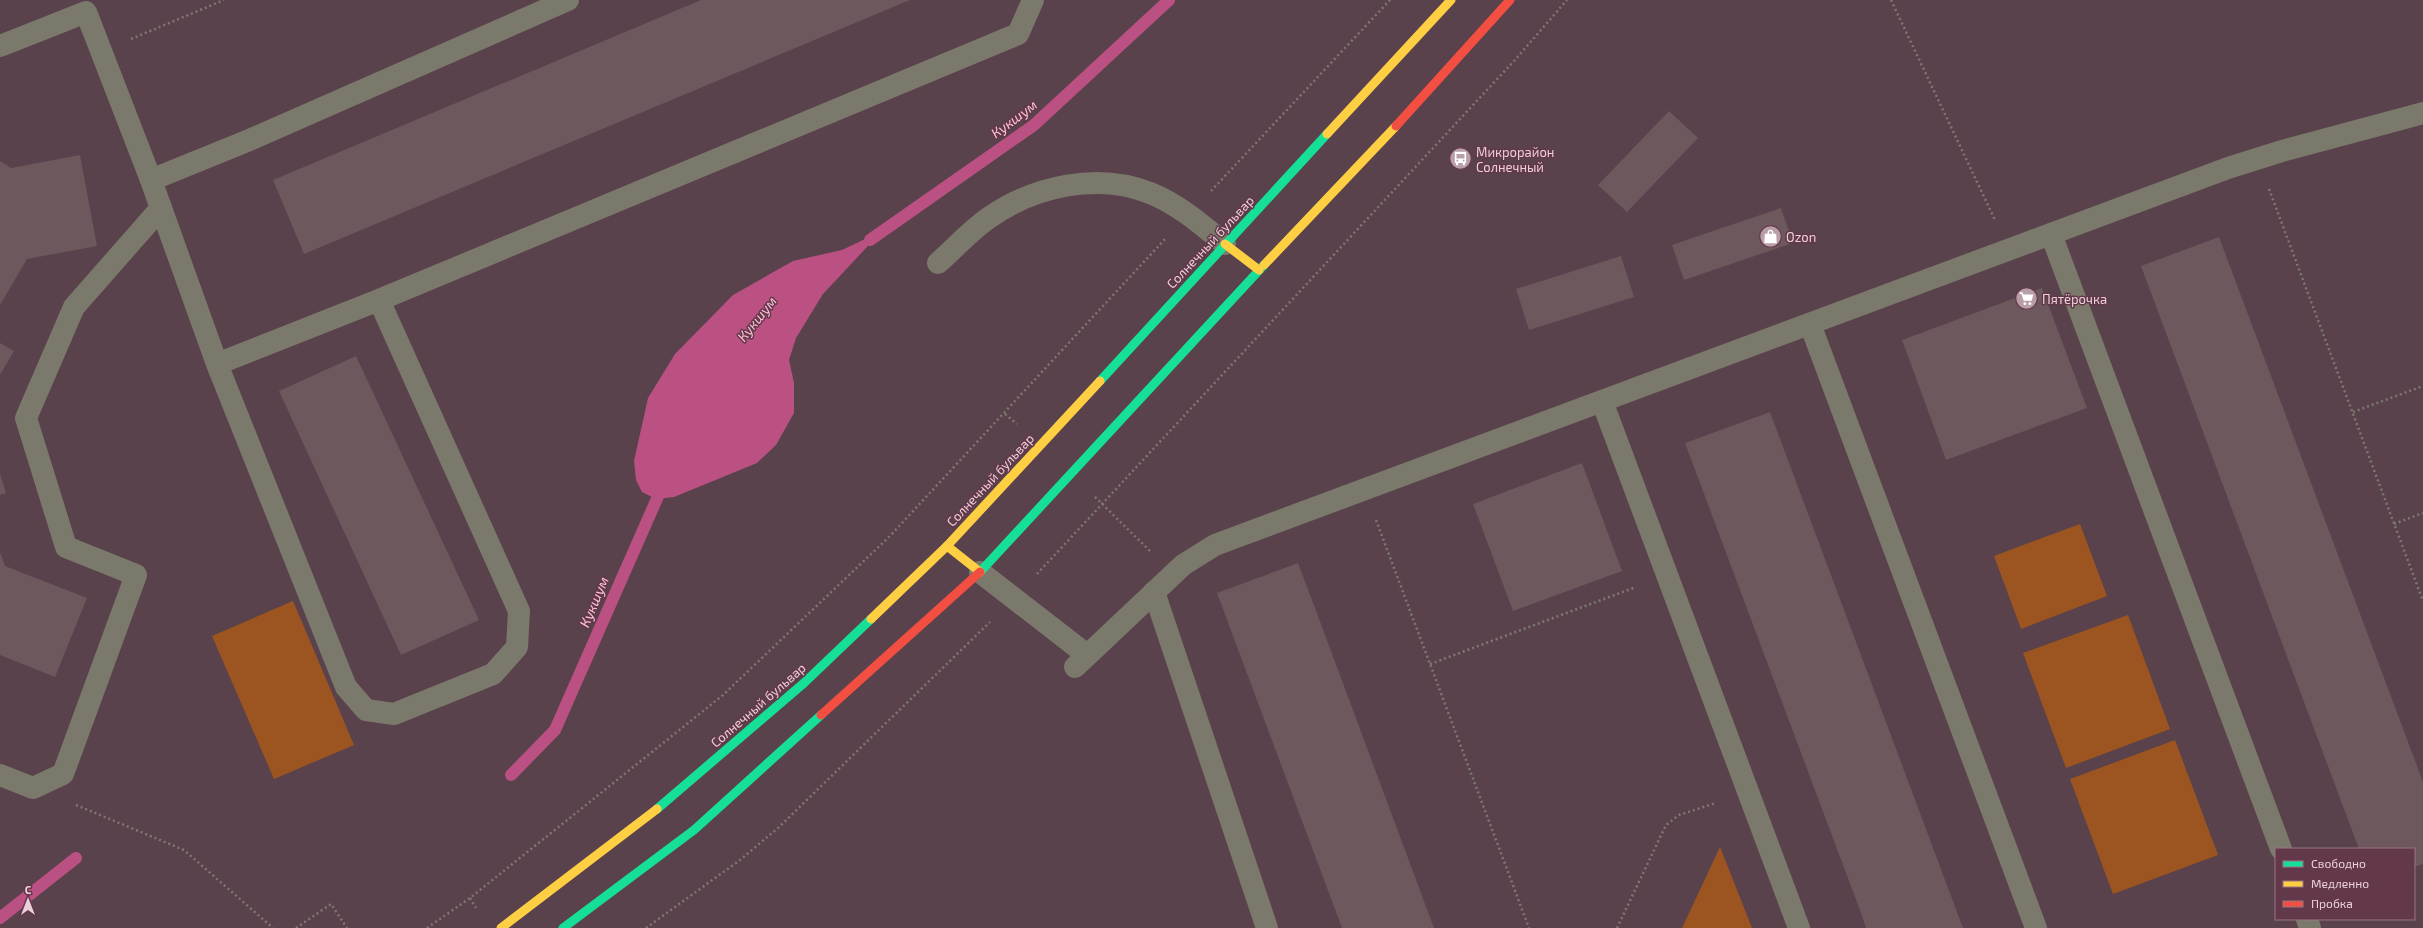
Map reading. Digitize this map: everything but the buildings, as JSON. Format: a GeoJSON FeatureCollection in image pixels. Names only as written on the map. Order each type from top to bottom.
{"type":"FeatureCollection","features":[{"type":"Feature","properties":{"kind":"street","name":"Солнечный бульвар"},"geometry":{"type":"LineString","coordinates":[[501,928],[644,820],[804,683],[947,546],[1041,446],[1225,244],[1451,0]]}},
{"type":"Feature","properties":{"kind":"street"},"geometry":{"type":"LineString","coordinates":[[562,928],[694,830],[980,572],[1259,270],[1417,103],[1510,0]]}},
{"type":"Feature","properties":{"kind":"street"},"geometry":{"type":"LineString","coordinates":[[1225,244],[1259,270]]}},
{"type":"Feature","properties":{"kind":"street"},"geometry":{"type":"LineString","coordinates":[[947,546],[980,572]]}},
{"type":"Feature","properties":{"kind":"lane"},"geometry":{"type":"LineString","coordinates":[[151,180],[247,141],[568,0]]}},
{"type":"Feature","properties":{"kind":"lane"},"geometry":{"type":"LineString","coordinates":[[217,364],[379,300],[1018,34],[1033,0]]}},
{"type":"Feature","properties":{"kind":"lane"},"geometry":{"type":"LineString","coordinates":[[0,46],[86,12],[151,180],[217,364],[346,687],[366,710],[394,714],[494,674],[517,647],[519,611],[379,300]]}},
{"type":"Feature","properties":{"kind":"lane"},"geometry":{"type":"LineString","coordinates":[[980,572],[1014,598],[1081,661],[1174,573],[1193,557],[1215,545],[2051,234],[2258,159],[2423,113]]}},
{"type":"Feature","properties":{"kind":"lane"},"geometry":{"type":"LineString","coordinates":[[938,263],[990,217],[1026,196],[1070,184],[1112,184],[1150,193],[1189,214],[1225,244]]}},
{"type":"Feature","properties":{"kind":"lane"},"geometry":{"type":"LineString","coordinates":[[0,775],[33,788],[63,774],[136,575],[66,547],[26,418],[74,307],[161,208]]}},
{"type":"Feature","properties":{"kind":"lane"},"geometry":{"type":"LineString","coordinates":[[2051,234],[2280,848]]}},
{"type":"Feature","properties":{"kind":"lane"},"geometry":{"type":"LineString","coordinates":[[1810,324],[2036,928]]}},
{"type":"Feature","properties":{"kind":"lane"},"geometry":{"type":"LineString","coordinates":[[1602,401],[1799,928]]}},
{"type":"Feature","properties":{"kind":"lane"},"geometry":{"type":"LineString","coordinates":[[1154,592],[1267,928]]}},
{"type":"Feature","properties":{"kind":"path"},"geometry":{"type":"LineString","coordinates":[[101,51],[224,0]]}},
{"type":"Feature","properties":{"kind":"path"},"geometry":{"type":"LineString","coordinates":[[427,928],[470,898],[722,696],[889,537],[1390,0]]}},
{"type":"Feature","properties":{"kind":"path"},"geometry":{"type":"LineString","coordinates":[[646,928],[740,860],[778,828],[1014,598],[1103,505],[1514,61],[1567,0]]}},
{"type":"Feature","properties":{"kind":"path"},"geometry":{"type":"LineString","coordinates":[[1891,0],[2009,250]]}},
{"type":"Feature","properties":{"kind":"path"},"geometry":{"type":"LineString","coordinates":[[2258,159],[2423,601]]}},
{"type":"Feature","properties":{"kind":"path"},"geometry":{"type":"LineString","coordinates":[[2352,412],[2423,386]]}},
{"type":"Feature","properties":{"kind":"path"},"geometry":{"type":"LineString","coordinates":[[1005,414],[1019,426]]}},
{"type":"Feature","properties":{"kind":"path"},"geometry":{"type":"LineString","coordinates":[[1365,489],[1529,928]]}},
{"type":"Feature","properties":{"kind":"path"},"geometry":{"type":"LineString","coordinates":[[1103,505],[1174,573]]}},
{"type":"Feature","properties":{"kind":"path"},"geometry":{"type":"LineString","coordinates":[[2394,524],[2423,513]]}},
{"type":"Feature","properties":{"kind":"path"},"geometry":{"type":"LineString","coordinates":[[1430,664],[1667,575]]}},
{"type":"Feature","properties":{"kind":"path"},"geometry":{"type":"LineString","coordinates":[[33,788],[184,850],[273,928]]}},
{"type":"Feature","properties":{"kind":"path"},"geometry":{"type":"LineString","coordinates":[[1617,928],[1666,825],[1679,815],[1748,792]]}},
{"type":"Feature","properties":{"kind":"path"},"geometry":{"type":"LineString","coordinates":[[296,928],[331,904],[347,928]]}},
{"type":"Feature","properties":{"kind":"shaded area"},"geometry":{"type":"Polygon","coordinates":[[[2080,524],[2107,596],[2021,629],[1994,556],[2080,524]]]}},
{"type":"Feature","properties":{"kind":"shaded area"},"geometry":{"type":"Polygon","coordinates":[[[293,601],[354,745],[274,779],[212,636],[293,601]]]}},
{"type":"Feature","properties":{"kind":"shaded area"},"geometry":{"type":"Polygon","coordinates":[[[2128,615],[2170,729],[2066,768],[2023,653],[2128,615]]]}},
{"type":"Feature","properties":{"kind":"shaded area"},"geometry":{"type":"Polygon","coordinates":[[[2175,740],[2218,855],[2113,894],[2070,779],[2175,740]]]}},
{"type":"Feature","properties":{"kind":"shaded area"},"geometry":{"type":"Polygon","coordinates":[[[1720,847],[1752,928],[1682,928],[1720,847]]]}},
{"type":"Feature","properties":{"kind":"water"},"geometry":{"type":"Polygon","coordinates":[[[882,231],[823,294],[796,338],[789,360],[794,383],[794,413],[776,445],[757,463],[674,497],[656,499],[642,492],[636,480],[634,461],[648,398],[675,354],[733,295],[793,261],[842,250],[882,231]]]}},
{"type":"Feature","properties":{"kind":"waterway","name":"Кукшум"},"geometry":{"type":"LineString","coordinates":[[870,240],[1034,125],[1169,0]]}},
{"type":"Feature","properties":{"kind":"waterway","name":"Кукшум"},"geometry":{"type":"LineString","coordinates":[[511,775],[555,730],[663,485]]}},
{"type":"Feature","properties":{"kind":"waterway","name":"Кукшум"},"geometry":{"type":"LineString","coordinates":[[0,918],[76,858]]}},
{"type":"Feature","properties":{"kind":"traffic: fast"},"geometry":{"type":"LineString","coordinates":[[1100,381],[1327,134]]}},
{"type":"Feature","properties":{"kind":"traffic: fast"},"geometry":{"type":"LineString","coordinates":[[980,572],[1264,265]]}},
{"type":"Feature","properties":{"kind":"traffic: fast"},"geometry":{"type":"LineString","coordinates":[[657,809],[804,683],[871,619]]}},
{"type":"Feature","properties":{"kind":"traffic: fast"},"geometry":{"type":"LineString","coordinates":[[563,928],[694,830],[821,715]]}},
{"type":"Feature","properties":{"kind":"traffic: slow"},"geometry":{"type":"LineString","coordinates":[[1327,134],[1451,0]]}},
{"type":"Feature","properties":{"kind":"traffic: slow"},"geometry":{"type":"LineString","coordinates":[[1264,265],[1396,126]]}},
{"type":"Feature","properties":{"kind":"traffic: slow"},"geometry":{"type":"LineString","coordinates":[[1225,244],[1259,270]]}},
{"type":"Feature","properties":{"kind":"traffic: slow"},"geometry":{"type":"LineString","coordinates":[[871,619],[947,546],[1100,381]]}},
{"type":"Feature","properties":{"kind":"traffic: slow"},"geometry":{"type":"LineString","coordinates":[[947,546],[980,572]]}},
{"type":"Feature","properties":{"kind":"traffic: slow"},"geometry":{"type":"LineString","coordinates":[[501,928],[657,809]]}},
{"type":"Feature","properties":{"kind":"traffic: jam"},"geometry":{"type":"LineString","coordinates":[[1396,126],[1510,0]]}},
{"type":"Feature","properties":{"kind":"traffic: jam"},"geometry":{"type":"LineString","coordinates":[[821,715],[980,572]]}},
{"type":"Feature","properties":{"kind":"place","name":"Микрорайон Солнечный"},"geometry":{"type":"Point","coordinates":[1461,159]}},
{"type":"Feature","properties":{"kind":"place","name":"Ozon"},"geometry":{"type":"Point","coordinates":[1771,237]}},
{"type":"Feature","properties":{"kind":"place","name":"Пятёрочка"},"geometry":{"type":"Point","coordinates":[2026,299]}}]}
